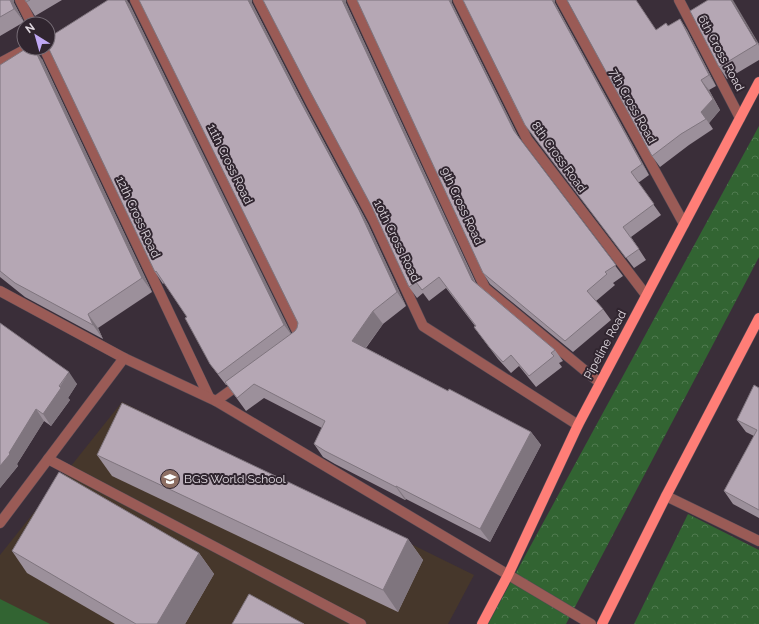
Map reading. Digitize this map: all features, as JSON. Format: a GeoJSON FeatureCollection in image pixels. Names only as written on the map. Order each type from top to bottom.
{"type":"FeatureCollection","features":[{"type":"Feature","properties":{"kind":"main road","name":"Pipeline Road"},"geometry":{"type":"LineString","coordinates":[[482,624],[508,575],[578,425],[759,82]]}},
{"type":"Feature","properties":{"kind":"main road"},"geometry":{"type":"LineString","coordinates":[[602,624],[666,496],[759,318]]}},
{"type":"Feature","properties":{"kind":"street"},"geometry":{"type":"LineString","coordinates":[[20,0],[28,16]]}},
{"type":"Feature","properties":{"kind":"street","name":"11th Cross Road"},"geometry":{"type":"LineString","coordinates":[[135,0],[301,339],[289,348]]}},
{"type":"Feature","properties":{"kind":"street","name":"9th Cross Road"},"geometry":{"type":"LineString","coordinates":[[352,0],[485,288],[600,383]]}},
{"type":"Feature","properties":{"kind":"street","name":"8th Cross Road"},"geometry":{"type":"LineString","coordinates":[[458,0],[527,139],[646,295]]}},
{"type":"Feature","properties":{"kind":"street","name":"7th Cross Road"},"geometry":{"type":"LineString","coordinates":[[560,0],[684,224]]}},
{"type":"Feature","properties":{"kind":"street","name":"6th Cross Road"},"geometry":{"type":"LineString","coordinates":[[679,0],[740,118]]}},
{"type":"Feature","properties":{"kind":"street"},"geometry":{"type":"LineString","coordinates":[[260,3],[272,2]]}},
{"type":"Feature","properties":{"kind":"street","name":"10th Cross Road"},"geometry":{"type":"LineString","coordinates":[[260,3],[374,221],[423,326],[578,425]]}},
{"type":"Feature","properties":{"kind":"street"},"geometry":{"type":"LineString","coordinates":[[0,63],[16,54]]}},
{"type":"Feature","properties":{"kind":"street","name":"12th Cross Road"},"geometry":{"type":"LineString","coordinates":[[48,56],[212,399]]}},
{"type":"Feature","properties":{"kind":"street"},"geometry":{"type":"LineString","coordinates":[[0,292],[124,358],[212,399],[590,624]]}},
{"type":"Feature","properties":{"kind":"street"},"geometry":{"type":"LineString","coordinates":[[0,523],[124,358]]}},
{"type":"Feature","properties":{"kind":"street"},"geometry":{"type":"LineString","coordinates":[[212,399],[246,379]]}},
{"type":"Feature","properties":{"kind":"street"},"geometry":{"type":"LineString","coordinates":[[48,459],[360,624]]}},
{"type":"Feature","properties":{"kind":"street"},"geometry":{"type":"LineString","coordinates":[[666,496],[759,541]]}},
{"type":"Feature","properties":{"kind":"shaded area","name":"BGS World School"},"geometry":{"type":"Polygon","coordinates":[[[122,402],[474,575],[448,624],[0,624],[0,555],[122,402]]]}},
{"type":"Feature","properties":{"kind":"green space"},"geometry":{"type":"Polygon","coordinates":[[[759,126],[759,257],[566,624],[488,624],[759,126]]]}},
{"type":"Feature","properties":{"kind":"green space"},"geometry":{"type":"Polygon","coordinates":[[[688,514],[759,550],[759,624],[634,624],[688,514]]]}},
{"type":"Feature","properties":{"kind":"green space"},"geometry":{"type":"Polygon","coordinates":[[[0,599],[50,624],[0,624],[0,599]]]}},
{"type":"Feature","properties":{"kind":"building"},"geometry":{"type":"Polygon","coordinates":[[[0,0],[10,0],[14,9],[0,17],[0,0]]]}},
{"type":"Feature","properties":{"kind":"building"},"geometry":{"type":"Polygon","coordinates":[[[108,0],[125,0],[284,325],[218,374],[210,364],[185,318],[187,317],[156,271],[155,272],[52,56],[56,56],[56,33],[108,0]]]}},
{"type":"Feature","properties":{"kind":"building"},"geometry":{"type":"Polygon","coordinates":[[[139,0],[248,0],[359,210],[397,292],[373,311],[352,341],[531,432],[480,529],[325,451],[314,444],[325,421],[254,384],[237,398],[225,382],[295,331],[298,323],[139,0]]]}},
{"type":"Feature","properties":{"kind":"building"},"geometry":{"type":"Polygon","coordinates":[[[263,0],[342,0],[472,280],[555,350],[551,353],[554,356],[529,376],[511,355],[503,362],[490,348],[474,327],[476,326],[439,277],[422,290],[416,282],[409,287],[372,207],[263,0]]]}},
{"type":"Feature","properties":{"kind":"building"},"geometry":{"type":"Polygon","coordinates":[[[357,0],[449,0],[514,131],[616,265],[605,272],[607,274],[587,291],[603,309],[565,341],[483,273],[357,0]]]}},
{"type":"Feature","properties":{"kind":"building"},"geometry":{"type":"Polygon","coordinates":[[[463,0],[552,0],[642,164],[631,172],[654,204],[623,227],[639,249],[626,258],[525,125],[463,0]]]}},
{"type":"Feature","properties":{"kind":"building"},"geometry":{"type":"Polygon","coordinates":[[[567,0],[636,0],[656,30],[666,23],[668,26],[680,19],[709,75],[701,80],[713,99],[701,112],[706,119],[681,134],[652,156],[567,0]]]}},
{"type":"Feature","properties":{"kind":"building"},"geometry":{"type":"Polygon","coordinates":[[[708,0],[731,0],[757,44],[719,67],[690,11],[708,0]]]}},
{"type":"Feature","properties":{"kind":"building"},"geometry":{"type":"Polygon","coordinates":[[[16,55],[38,56],[142,278],[88,314],[93,325],[15,283],[0,271],[0,65],[16,55]]]}},
{"type":"Feature","properties":{"kind":"building"},"geometry":{"type":"Polygon","coordinates":[[[0,323],[69,372],[59,386],[61,388],[43,414],[36,409],[9,453],[10,454],[0,466],[0,323]]]}},
{"type":"Feature","properties":{"kind":"building"},"geometry":{"type":"Polygon","coordinates":[[[754,385],[759,388],[759,510],[724,491],[757,430],[737,420],[754,385]]]}},
{"type":"Feature","properties":{"kind":"building"},"geometry":{"type":"Polygon","coordinates":[[[122,403],[408,539],[383,590],[97,455],[122,403]]]}},
{"type":"Feature","properties":{"kind":"building"},"geometry":{"type":"Polygon","coordinates":[[[59,472],[199,553],[157,624],[136,624],[12,551],[59,472]]]}},
{"type":"Feature","properties":{"kind":"building"},"geometry":{"type":"Polygon","coordinates":[[[249,594],[304,624],[232,624],[249,594]]]}},
{"type":"Feature","properties":{"kind":"place","name":"BGS World School"},"geometry":{"type":"Point","coordinates":[170,479]}}]}
